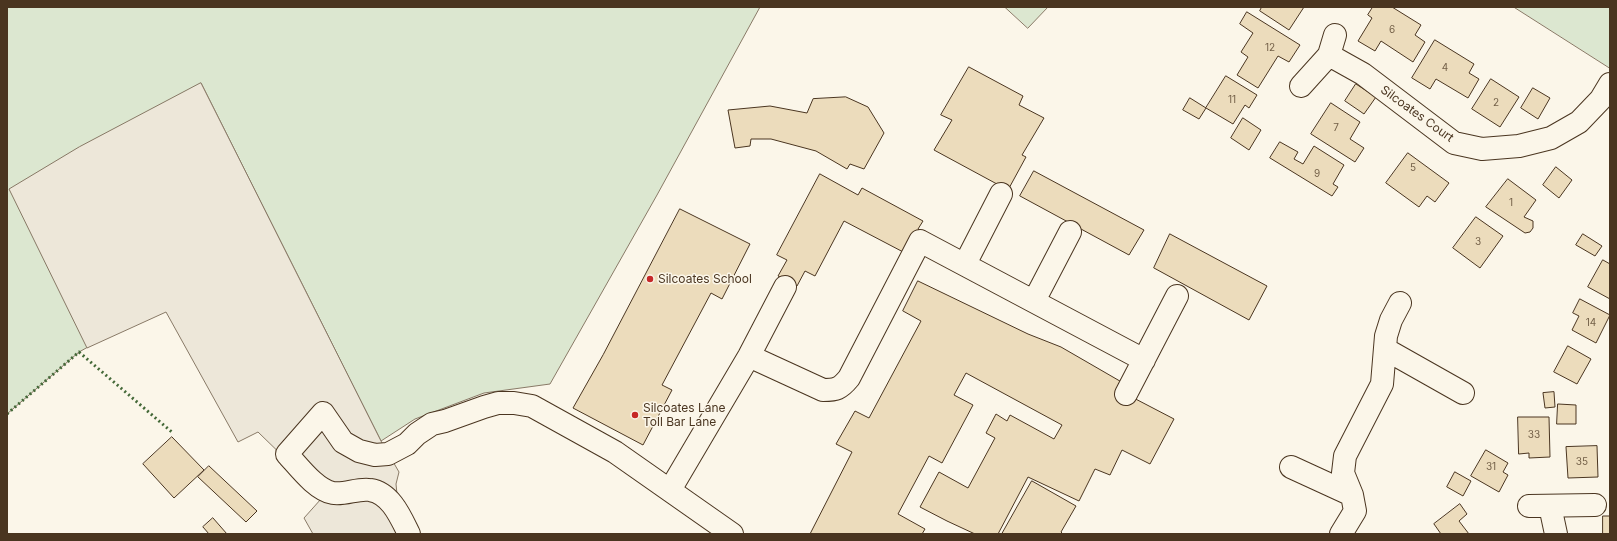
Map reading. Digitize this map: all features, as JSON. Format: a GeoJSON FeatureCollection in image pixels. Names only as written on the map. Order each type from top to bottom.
{"type":"FeatureCollection","features":[{"type":"Feature","properties":{"kind":"street","name":"Silcoates Court"},"geometry":{"type":"LineString","coordinates":[[1301,86],[1332,45],[1363,74],[1454,143],[1482,149],[1519,146],[1551,138],[1579,122],[1601,99],[1610,84]]}},
{"type":"Feature","properties":{"kind":"street"},"geometry":{"type":"LineString","coordinates":[[965,264],[1001,194]]}},
{"type":"Feature","properties":{"kind":"street"},"geometry":{"type":"LineString","coordinates":[[1034,301],[1070,232]]}},
{"type":"Feature","properties":{"kind":"street"},"geometry":{"type":"LineString","coordinates":[[749,356],[823,390],[833,390],[842,387],[849,378],[920,240],[1144,360]]}},
{"type":"Feature","properties":{"kind":"street"},"geometry":{"type":"LineString","coordinates":[[670,490],[749,356],[785,287]]}},
{"type":"Feature","properties":{"kind":"street"},"geometry":{"type":"LineString","coordinates":[[1126,394],[1177,296]]}},
{"type":"Feature","properties":{"kind":"street"},"geometry":{"type":"LineString","coordinates":[[1359,503],[1343,473],[1345,456],[1382,384],[1386,336],[1391,320],[1400,303]]}},
{"type":"Feature","properties":{"kind":"street"},"geometry":{"type":"LineString","coordinates":[[1385,349],[1463,393]]}},
{"type":"Feature","properties":{"kind":"street"},"geometry":{"type":"LineString","coordinates":[[409,534],[398,512],[383,496],[370,490],[333,493],[313,483],[287,454],[323,413],[343,442],[359,451],[375,455],[388,454],[407,444],[416,434],[432,424],[484,407],[498,403],[514,402],[532,406],[615,452],[732,534]]}},
{"type":"Feature","properties":{"kind":"street"},"geometry":{"type":"LineString","coordinates":[[1291,467],[1359,503]]}},
{"type":"Feature","properties":{"kind":"street"},"geometry":{"type":"LineString","coordinates":[[1341,534],[1359,503]]}},
{"type":"Feature","properties":{"kind":"street"},"geometry":{"type":"LineString","coordinates":[[1556,534],[1540,506],[1595,505]]}},
{"type":"Feature","properties":{"kind":"green space"},"geometry":{"type":"Polygon","coordinates":[[[7,7],[760,7],[657,195],[550,384],[484,393],[415,419],[381,441],[201,83],[158,308],[79,352],[7,414],[7,7]]]}},
{"type":"Feature","properties":{"kind":"green space"},"geometry":{"type":"Polygon","coordinates":[[[1005,7],[1048,7],[1028,28],[1005,7]]]}},
{"type":"Feature","properties":{"kind":"green space"},"geometry":{"type":"Polygon","coordinates":[[[1514,7],[1610,7],[1610,68],[1514,7]]]}},
{"type":"Feature","properties":{"kind":"shaded area"},"geometry":{"type":"Polygon","coordinates":[[[201,83],[381,441],[399,472],[396,484],[397,494],[420,534],[313,534],[304,518],[321,499],[291,464],[258,432],[238,442],[166,312],[87,348],[9,189],[79,147],[201,83]]]}},
{"type":"Feature","properties":{"kind":"building"},"geometry":{"type":"Polygon","coordinates":[[[1262,7],[1304,7],[1289,30],[1260,11],[1262,7]]]}},
{"type":"Feature","properties":{"kind":"building"},"geometry":{"type":"Polygon","coordinates":[[[1373,7],[1392,7],[1421,25],[1415,35],[1425,42],[1413,62],[1381,41],[1375,51],[1358,41],[1372,18],[1368,15],[1373,7]]]}},
{"type":"Feature","properties":{"kind":"building"},"geometry":{"type":"Polygon","coordinates":[[[1247,12],[1300,45],[1289,62],[1278,56],[1258,88],[1237,75],[1248,57],[1241,52],[1253,33],[1240,24],[1247,12]]]}},
{"type":"Feature","properties":{"kind":"building"},"geometry":{"type":"Polygon","coordinates":[[[1435,40],[1474,64],[1469,73],[1479,79],[1468,98],[1436,79],[1430,89],[1412,78],[1435,40]]]}},
{"type":"Feature","properties":{"kind":"building"},"geometry":{"type":"Polygon","coordinates":[[[969,67],[1023,96],[1019,105],[1044,118],[1022,155],[1026,157],[1008,190],[934,150],[952,120],[941,115],[969,67]]]}},
{"type":"Feature","properties":{"kind":"building"},"geometry":{"type":"Polygon","coordinates":[[[1226,76],[1257,95],[1249,108],[1245,105],[1233,124],[1206,108],[1226,76]]]}},
{"type":"Feature","properties":{"kind":"building"},"geometry":{"type":"Polygon","coordinates":[[[1491,79],[1519,97],[1500,127],[1472,109],[1491,79]]]}},
{"type":"Feature","properties":{"kind":"building"},"geometry":{"type":"Polygon","coordinates":[[[1356,84],[1376,97],[1364,114],[1345,101],[1356,84]]]}},
{"type":"Feature","properties":{"kind":"building"},"geometry":{"type":"Polygon","coordinates":[[[1533,88],[1550,98],[1538,119],[1521,108],[1533,88]]]}},
{"type":"Feature","properties":{"kind":"building"},"geometry":{"type":"Polygon","coordinates":[[[846,97],[868,107],[884,133],[864,169],[850,164],[847,169],[816,151],[771,139],[751,139],[750,146],[735,148],[728,110],[770,106],[807,113],[813,99],[846,97]]]}},
{"type":"Feature","properties":{"kind":"building"},"geometry":{"type":"Polygon","coordinates":[[[1190,98],[1206,108],[1199,119],[1183,110],[1190,98]]]}},
{"type":"Feature","properties":{"kind":"building"},"geometry":{"type":"Polygon","coordinates":[[[1331,103],[1360,122],[1350,139],[1364,148],[1355,162],[1311,134],[1331,103]]]}},
{"type":"Feature","properties":{"kind":"building"},"geometry":{"type":"Polygon","coordinates":[[[1243,118],[1261,130],[1249,150],[1231,138],[1243,118]]]}},
{"type":"Feature","properties":{"kind":"building"},"geometry":{"type":"Polygon","coordinates":[[[1280,142],[1298,152],[1294,159],[1303,164],[1314,146],[1344,165],[1333,184],[1338,187],[1332,196],[1270,158],[1280,142]]]}},
{"type":"Feature","properties":{"kind":"building"},"geometry":{"type":"Polygon","coordinates":[[[1408,153],[1449,183],[1435,202],[1427,196],[1419,207],[1386,183],[1408,153]]]}},
{"type":"Feature","properties":{"kind":"building"},"geometry":{"type":"Polygon","coordinates":[[[1556,167],[1572,180],[1559,198],[1543,185],[1556,167]]]}},
{"type":"Feature","properties":{"kind":"building"},"geometry":{"type":"Polygon","coordinates":[[[1034,171],[1144,230],[1129,255],[1020,196],[1034,171]]]}},
{"type":"Feature","properties":{"kind":"building"},"geometry":{"type":"Polygon","coordinates":[[[820,174],[858,195],[862,188],[923,221],[918,229],[924,232],[907,254],[844,221],[815,276],[805,271],[797,286],[778,276],[787,260],[777,255],[820,174]]]}},
{"type":"Feature","properties":{"kind":"building"},"geometry":{"type":"Polygon","coordinates":[[[1508,179],[1536,200],[1524,217],[1533,221],[1533,228],[1530,232],[1525,233],[1486,207],[1508,179]]]}},
{"type":"Feature","properties":{"kind":"building"},"geometry":{"type":"Polygon","coordinates":[[[680,209],[750,244],[722,299],[711,293],[662,385],[672,390],[643,445],[573,408],[603,355],[680,209]]]}},
{"type":"Feature","properties":{"kind":"building"},"geometry":{"type":"Polygon","coordinates":[[[1476,217],[1503,236],[1480,268],[1453,248],[1476,217]]]}},
{"type":"Feature","properties":{"kind":"building"},"geometry":{"type":"Polygon","coordinates":[[[1170,234],[1267,286],[1249,320],[1154,268],[1170,234]]]}},
{"type":"Feature","properties":{"kind":"building"},"geometry":{"type":"Polygon","coordinates":[[[1583,234],[1602,246],[1595,256],[1576,245],[1583,234]]]}},
{"type":"Feature","properties":{"kind":"building"},"geometry":{"type":"Polygon","coordinates":[[[1603,260],[1610,264],[1610,299],[1588,287],[1603,260]]]}},
{"type":"Feature","properties":{"kind":"building"},"geometry":{"type":"Polygon","coordinates":[[[918,281],[1028,334],[1061,347],[1125,384],[1126,394],[1174,419],[1150,464],[1122,450],[1110,475],[1095,469],[1079,501],[1028,477],[998,534],[975,534],[947,521],[920,507],[939,472],[968,488],[995,438],[986,433],[996,414],[1007,421],[1010,415],[1054,439],[1062,425],[966,373],[954,395],[973,405],[942,463],[929,456],[898,514],[925,529],[922,534],[810,534],[852,452],[836,444],[855,411],[869,418],[921,321],[903,311],[918,281]]]}},
{"type":"Feature","properties":{"kind":"building"},"geometry":{"type":"Polygon","coordinates":[[[1580,299],[1610,315],[1596,343],[1572,330],[1579,316],[1573,313],[1580,299]]]}},
{"type":"Feature","properties":{"kind":"building"},"geometry":{"type":"Polygon","coordinates":[[[1568,346],[1591,359],[1577,384],[1554,372],[1568,346]]]}},
{"type":"Feature","properties":{"kind":"building"},"geometry":{"type":"Polygon","coordinates":[[[1554,392],[1555,407],[1545,408],[1543,393],[1554,392]]]}},
{"type":"Feature","properties":{"kind":"building"},"geometry":{"type":"Polygon","coordinates":[[[1558,404],[1576,405],[1576,424],[1557,424],[1558,404]]]}},
{"type":"Feature","properties":{"kind":"building"},"geometry":{"type":"Polygon","coordinates":[[[1518,417],[1549,417],[1550,457],[1529,458],[1529,453],[1519,454],[1518,417]]]}},
{"type":"Feature","properties":{"kind":"building"},"geometry":{"type":"Polygon","coordinates":[[[172,437],[204,470],[174,498],[143,464],[172,437]]]}},
{"type":"Feature","properties":{"kind":"building"},"geometry":{"type":"Polygon","coordinates":[[[1597,446],[1598,477],[1568,478],[1566,447],[1597,446]]]}},
{"type":"Feature","properties":{"kind":"building"},"geometry":{"type":"Polygon","coordinates":[[[1486,450],[1508,463],[1503,472],[1508,475],[1499,492],[1471,476],[1486,450]]]}},
{"type":"Feature","properties":{"kind":"building"},"geometry":{"type":"Polygon","coordinates":[[[209,466],[257,511],[246,522],[198,477],[209,466]]]}},
{"type":"Feature","properties":{"kind":"building"},"geometry":{"type":"Polygon","coordinates":[[[1455,472],[1471,481],[1463,496],[1447,487],[1455,472]]]}},
{"type":"Feature","properties":{"kind":"building"},"geometry":{"type":"Polygon","coordinates":[[[1032,481],[1076,506],[1061,532],[1063,534],[1002,534],[1032,481]]]}},
{"type":"Feature","properties":{"kind":"building"},"geometry":{"type":"Polygon","coordinates":[[[1460,504],[1467,514],[1459,521],[1469,534],[1441,534],[1434,524],[1460,504]]]}},
{"type":"Feature","properties":{"kind":"building"},"geometry":{"type":"Polygon","coordinates":[[[1603,516],[1610,516],[1610,534],[1603,534],[1603,516]]]}},
{"type":"Feature","properties":{"kind":"building"},"geometry":{"type":"Polygon","coordinates":[[[213,518],[227,534],[209,534],[203,527],[213,518]]]}},
{"type":"Feature","properties":{"kind":"hedge"},"geometry":{"type":"LineString","coordinates":[[7,414],[79,352],[173,433]]}},
{"type":"Feature","properties":{"kind":"place","name":"Silcoates School"},"geometry":{"type":"Point","coordinates":[650,279]}},
{"type":"Feature","properties":{"kind":"place","name":"Silcoates Lane Toll Bar Lane"},"geometry":{"type":"Point","coordinates":[635,415]}}]}
